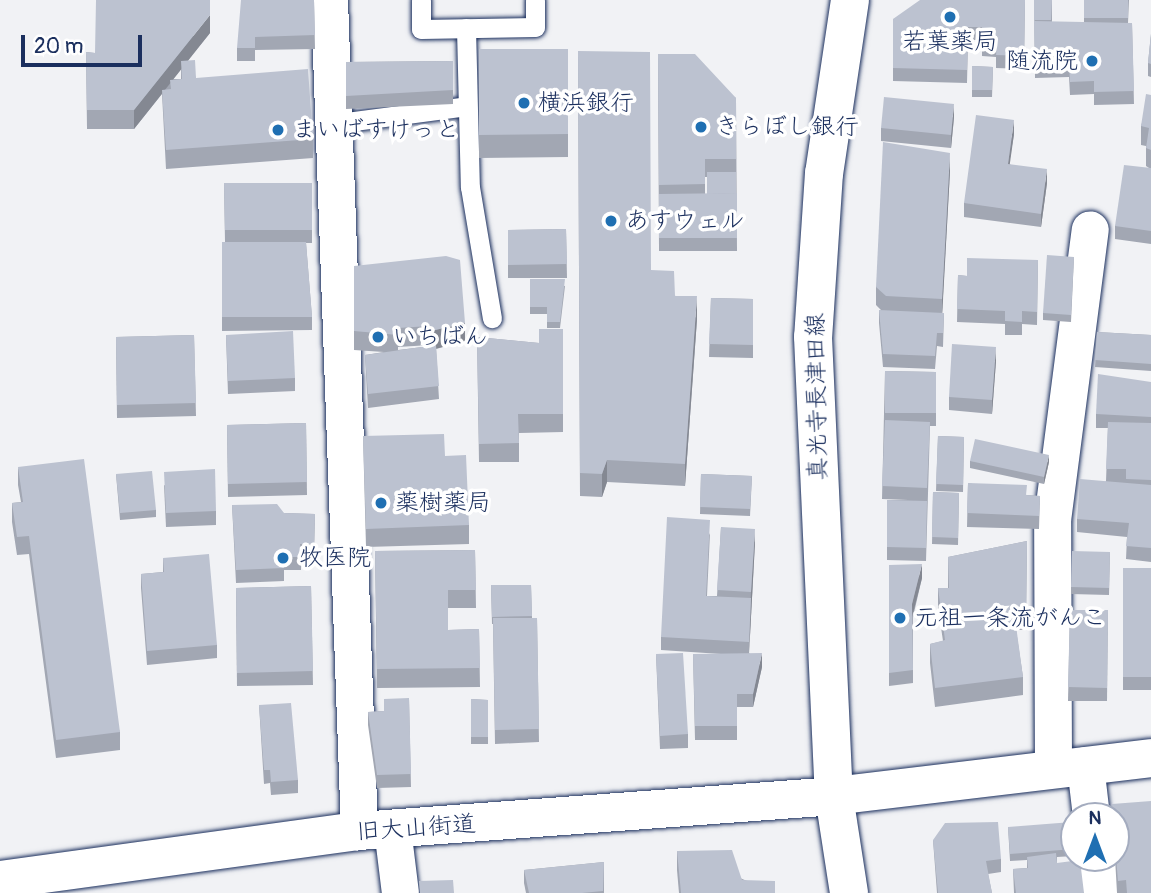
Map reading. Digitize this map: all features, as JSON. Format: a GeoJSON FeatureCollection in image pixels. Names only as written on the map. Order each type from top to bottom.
{"type":"FeatureCollection","features":[{"type":"Feature","properties":{"kind":"main road","name":"真光寺長津田線"},"geometry":{"type":"LineString","coordinates":[[849,893],[834,796],[813,337],[824,173],[850,0]]}},
{"type":"Feature","properties":{"kind":"main road","name":"旧大山街道"},"geometry":{"type":"LineString","coordinates":[[0,880],[375,830],[609,817],[834,796],[1151,758]]}},
{"type":"Feature","properties":{"kind":"street"},"geometry":{"type":"LineString","coordinates":[[329,0],[331,124],[375,830],[400,893]]}},
{"type":"Feature","properties":{"kind":"street"},"geometry":{"type":"LineString","coordinates":[[1085,802],[1069,767],[1052,520],[1090,229]]}},
{"type":"Feature","properties":{"kind":"street"},"geometry":{"type":"LineString","coordinates":[[1098,872],[1101,893]]}},
{"type":"Feature","properties":{"kind":"lane"},"geometry":{"type":"LineString","coordinates":[[421,0],[421,29],[536,27],[535,0]]}},
{"type":"Feature","properties":{"kind":"lane"},"geometry":{"type":"LineString","coordinates":[[466,28],[470,187],[492,318]]}},
{"type":"Feature","properties":{"kind":"lane"},"geometry":{"type":"LineString","coordinates":[[331,124],[467,106]]}},
{"type":"Feature","properties":{"kind":"building"},"geometry":{"type":"Polygon","coordinates":[[[96,0],[210,0],[210,15],[134,110],[87,110],[86,52],[95,53],[96,0]]]}},
{"type":"Feature","properties":{"kind":"building"},"geometry":{"type":"Polygon","coordinates":[[[241,0],[314,0],[315,35],[255,37],[255,48],[237,48],[241,0]]]}},
{"type":"Feature","properties":{"kind":"building"},"geometry":{"type":"Polygon","coordinates":[[[920,0],[1025,0],[1024,56],[996,55],[997,43],[982,43],[982,27],[968,27],[967,70],[893,68],[893,19],[920,0]]]}},
{"type":"Feature","properties":{"kind":"building"},"geometry":{"type":"Polygon","coordinates":[[[1034,0],[1052,0],[1051,20],[1034,20],[1034,0]]]}},
{"type":"Feature","properties":{"kind":"building"},"geometry":{"type":"Polygon","coordinates":[[[1084,0],[1128,0],[1128,18],[1084,18],[1084,0]]]}},
{"type":"Feature","properties":{"kind":"building"},"geometry":{"type":"Polygon","coordinates":[[[1034,21],[1132,23],[1134,91],[1094,92],[1094,81],[1070,82],[1069,64],[1035,65],[1034,21]]]}},
{"type":"Feature","properties":{"kind":"building"},"geometry":{"type":"Polygon","coordinates":[[[1151,34],[1151,64],[1148,63],[1151,34]]]}},
{"type":"Feature","properties":{"kind":"building"},"geometry":{"type":"Polygon","coordinates":[[[479,49],[568,49],[568,134],[479,135],[479,49]]]}},
{"type":"Feature","properties":{"kind":"building"},"geometry":{"type":"Polygon","coordinates":[[[578,51],[650,52],[651,270],[674,271],[675,296],[697,296],[685,464],[607,460],[602,474],[580,473],[578,51]]]}},
{"type":"Feature","properties":{"kind":"building"},"geometry":{"type":"Polygon","coordinates":[[[658,54],[695,54],[736,98],[736,159],[705,159],[705,184],[659,185],[658,54]]]}},
{"type":"Feature","properties":{"kind":"building"},"geometry":{"type":"Polygon","coordinates":[[[195,60],[196,78],[308,69],[313,139],[166,150],[162,90],[171,89],[170,80],[182,79],[181,61],[195,60]]]}},
{"type":"Feature","properties":{"kind":"building"},"geometry":{"type":"Polygon","coordinates":[[[453,61],[453,90],[346,96],[346,62],[453,61]]]}},
{"type":"Feature","properties":{"kind":"building"},"geometry":{"type":"Polygon","coordinates":[[[972,66],[993,67],[992,90],[972,90],[972,66]]]}},
{"type":"Feature","properties":{"kind":"building"},"geometry":{"type":"Polygon","coordinates":[[[1146,94],[1151,95],[1151,150],[1146,148],[1149,128],[1141,126],[1146,94]]]}},
{"type":"Feature","properties":{"kind":"building"},"geometry":{"type":"Polygon","coordinates":[[[884,97],[954,104],[951,135],[881,128],[884,97]]]}},
{"type":"Feature","properties":{"kind":"building"},"geometry":{"type":"Polygon","coordinates":[[[976,115],[1014,120],[1008,164],[1047,169],[1041,214],[964,203],[976,115]]]}},
{"type":"Feature","properties":{"kind":"building"},"geometry":{"type":"Polygon","coordinates":[[[883,142],[950,153],[942,299],[886,296],[876,287],[883,142]]]}},
{"type":"Feature","properties":{"kind":"building"},"geometry":{"type":"Polygon","coordinates":[[[1124,165],[1151,168],[1151,231],[1115,226],[1124,165]]]}},
{"type":"Feature","properties":{"kind":"building"},"geometry":{"type":"Polygon","coordinates":[[[707,172],[736,172],[736,193],[707,194],[707,172]]]}},
{"type":"Feature","properties":{"kind":"building"},"geometry":{"type":"Polygon","coordinates":[[[224,183],[312,183],[312,230],[225,230],[224,183]]]}},
{"type":"Feature","properties":{"kind":"building"},"geometry":{"type":"Polygon","coordinates":[[[737,193],[737,238],[659,238],[659,194],[737,193]]]}},
{"type":"Feature","properties":{"kind":"building"},"geometry":{"type":"Polygon","coordinates":[[[566,229],[567,264],[508,265],[508,230],[566,229]]]}},
{"type":"Feature","properties":{"kind":"building"},"geometry":{"type":"Polygon","coordinates":[[[222,242],[306,242],[312,317],[222,317],[222,242]]]}},
{"type":"Feature","properties":{"kind":"building"},"geometry":{"type":"Polygon","coordinates":[[[1047,255],[1074,257],[1071,315],[1043,313],[1047,255]]]}},
{"type":"Feature","properties":{"kind":"building"},"geometry":{"type":"Polygon","coordinates":[[[446,256],[460,260],[465,323],[431,331],[430,326],[398,328],[398,335],[354,331],[354,266],[446,256]]]}},
{"type":"Feature","properties":{"kind":"building"},"geometry":{"type":"Polygon","coordinates":[[[967,258],[1038,260],[1037,312],[1022,311],[1022,322],[1005,321],[1005,311],[957,309],[958,275],[967,276],[967,258]]]}},
{"type":"Feature","properties":{"kind":"building"},"geometry":{"type":"Polygon","coordinates":[[[530,279],[565,279],[560,322],[547,322],[547,307],[530,307],[530,279]]]}},
{"type":"Feature","properties":{"kind":"building"},"geometry":{"type":"Polygon","coordinates":[[[711,298],[753,299],[753,345],[709,344],[711,298]]]}},
{"type":"Feature","properties":{"kind":"building"},"geometry":{"type":"Polygon","coordinates":[[[879,310],[944,313],[943,333],[937,333],[935,356],[883,354],[879,310]]]}},
{"type":"Feature","properties":{"kind":"building"},"geometry":{"type":"Polygon","coordinates":[[[539,329],[563,329],[563,414],[518,414],[519,443],[479,444],[477,337],[539,343],[539,329]]]}},
{"type":"Feature","properties":{"kind":"building"},"geometry":{"type":"Polygon","coordinates":[[[293,331],[295,378],[228,381],[226,335],[293,331]]]}},
{"type":"Feature","properties":{"kind":"building"},"geometry":{"type":"Polygon","coordinates":[[[1097,332],[1151,335],[1151,364],[1095,360],[1097,332]]]}},
{"type":"Feature","properties":{"kind":"building"},"geometry":{"type":"Polygon","coordinates":[[[194,335],[196,403],[117,405],[116,337],[194,335]]]}},
{"type":"Feature","properties":{"kind":"building"},"geometry":{"type":"Polygon","coordinates":[[[952,344],[996,347],[992,400],[949,397],[952,344]]]}},
{"type":"Feature","properties":{"kind":"building"},"geometry":{"type":"Polygon","coordinates":[[[436,345],[439,386],[368,394],[365,355],[436,345]]]}},
{"type":"Feature","properties":{"kind":"building"},"geometry":{"type":"Polygon","coordinates":[[[885,371],[936,372],[936,413],[885,413],[885,371]]]}},
{"type":"Feature","properties":{"kind":"building"},"geometry":{"type":"Polygon","coordinates":[[[1098,374],[1151,382],[1151,417],[1096,414],[1098,374]]]}},
{"type":"Feature","properties":{"kind":"building"},"geometry":{"type":"Polygon","coordinates":[[[885,420],[930,422],[927,488],[882,486],[885,420]]]}},
{"type":"Feature","properties":{"kind":"building"},"geometry":{"type":"Polygon","coordinates":[[[1108,422],[1151,423],[1151,480],[1126,479],[1126,469],[1106,469],[1108,422]]]}},
{"type":"Feature","properties":{"kind":"building"},"geometry":{"type":"Polygon","coordinates":[[[306,423],[307,482],[228,484],[227,425],[306,423]]]}},
{"type":"Feature","properties":{"kind":"building"},"geometry":{"type":"Polygon","coordinates":[[[444,434],[445,456],[466,455],[469,525],[366,529],[363,436],[444,434]]]}},
{"type":"Feature","properties":{"kind":"building"},"geometry":{"type":"Polygon","coordinates":[[[938,436],[964,437],[963,485],[936,484],[938,436]]]}},
{"type":"Feature","properties":{"kind":"building"},"geometry":{"type":"Polygon","coordinates":[[[975,439],[1049,455],[1044,477],[970,461],[975,439]]]}},
{"type":"Feature","properties":{"kind":"building"},"geometry":{"type":"Polygon","coordinates":[[[84,459],[120,732],[56,740],[29,536],[17,537],[12,503],[23,502],[18,467],[84,459]]]}},
{"type":"Feature","properties":{"kind":"building"},"geometry":{"type":"Polygon","coordinates":[[[215,469],[216,511],[166,513],[164,472],[215,469]]]}},
{"type":"Feature","properties":{"kind":"building"},"geometry":{"type":"Polygon","coordinates":[[[152,471],[156,510],[120,513],[116,474],[152,471]]]}},
{"type":"Feature","properties":{"kind":"building"},"geometry":{"type":"Polygon","coordinates":[[[701,474],[752,476],[750,509],[700,507],[701,474]]]}},
{"type":"Feature","properties":{"kind":"building"},"geometry":{"type":"Polygon","coordinates":[[[1080,479],[1151,485],[1151,548],[1126,546],[1129,523],[1077,519],[1080,479]]]}},
{"type":"Feature","properties":{"kind":"building"},"geometry":{"type":"Polygon","coordinates":[[[968,483],[1027,485],[1026,495],[1040,496],[1039,516],[967,513],[968,483]]]}},
{"type":"Feature","properties":{"kind":"building"},"geometry":{"type":"Polygon","coordinates":[[[933,492],[959,493],[958,538],[932,537],[933,492]]]}},
{"type":"Feature","properties":{"kind":"building"},"geometry":{"type":"Polygon","coordinates":[[[887,500],[927,501],[926,548],[887,547],[887,500]]]}},
{"type":"Feature","properties":{"kind":"building"},"geometry":{"type":"Polygon","coordinates":[[[277,504],[284,513],[315,514],[314,544],[300,544],[301,557],[284,557],[284,568],[236,570],[232,505],[277,504]]]}},
{"type":"Feature","properties":{"kind":"building"},"geometry":{"type":"Polygon","coordinates":[[[667,517],[710,520],[706,596],[751,598],[749,642],[661,637],[667,517]]]}},
{"type":"Feature","properties":{"kind":"building"},"geometry":{"type":"Polygon","coordinates":[[[721,527],[755,529],[751,592],[717,590],[721,527]]]}},
{"type":"Feature","properties":{"kind":"building"},"geometry":{"type":"Polygon","coordinates":[[[1027,541],[1026,611],[1014,611],[1023,677],[935,688],[930,644],[945,640],[938,588],[949,588],[948,557],[1027,541]]]}},
{"type":"Feature","properties":{"kind":"building"},"geometry":{"type":"Polygon","coordinates":[[[475,550],[476,590],[448,590],[448,630],[479,629],[480,668],[377,669],[375,551],[475,550]]]}},
{"type":"Feature","properties":{"kind":"building"},"geometry":{"type":"Polygon","coordinates":[[[1072,551],[1110,552],[1109,588],[1071,587],[1072,551]]]}},
{"type":"Feature","properties":{"kind":"building"},"geometry":{"type":"Polygon","coordinates":[[[209,554],[217,645],[147,651],[141,574],[164,572],[163,558],[209,554]]]}},
{"type":"Feature","properties":{"kind":"building"},"geometry":{"type":"Polygon","coordinates":[[[922,564],[912,604],[913,670],[889,673],[889,565],[922,564]]]}},
{"type":"Feature","properties":{"kind":"building"},"geometry":{"type":"Polygon","coordinates":[[[1123,568],[1151,568],[1151,677],[1123,677],[1123,568]]]}},
{"type":"Feature","properties":{"kind":"building"},"geometry":{"type":"Polygon","coordinates":[[[491,585],[531,585],[532,616],[492,617],[491,585]]]}},
{"type":"Feature","properties":{"kind":"building"},"geometry":{"type":"Polygon","coordinates":[[[311,586],[313,671],[237,673],[236,588],[311,586]]]}},
{"type":"Feature","properties":{"kind":"building"},"geometry":{"type":"Polygon","coordinates":[[[1070,610],[1108,610],[1107,688],[1068,687],[1070,610]]]}},
{"type":"Feature","properties":{"kind":"building"},"geometry":{"type":"Polygon","coordinates":[[[493,618],[537,618],[539,729],[495,730],[493,618]]]}},
{"type":"Feature","properties":{"kind":"building"},"geometry":{"type":"Polygon","coordinates":[[[683,653],[688,734],[660,736],[656,654],[683,653]]]}},
{"type":"Feature","properties":{"kind":"building"},"geometry":{"type":"Polygon","coordinates":[[[762,653],[753,694],[737,694],[737,726],[695,726],[693,654],[762,653]]]}},
{"type":"Feature","properties":{"kind":"building"},"geometry":{"type":"Polygon","coordinates":[[[409,698],[411,774],[377,775],[368,712],[384,711],[384,699],[409,698]]]}},
{"type":"Feature","properties":{"kind":"building"},"geometry":{"type":"Polygon","coordinates":[[[471,699],[488,700],[488,737],[471,737],[471,699]]]}},
{"type":"Feature","properties":{"kind":"building"},"geometry":{"type":"Polygon","coordinates":[[[291,703],[298,780],[271,782],[270,770],[264,770],[259,705],[291,703]]]}},
{"type":"Feature","properties":{"kind":"building"},"geometry":{"type":"Polygon","coordinates":[[[1151,801],[1151,893],[1127,893],[1126,880],[1118,881],[1117,872],[1130,872],[1130,803],[1151,801]]]}},
{"type":"Feature","properties":{"kind":"building"},"geometry":{"type":"Polygon","coordinates":[[[998,822],[1001,859],[986,861],[992,893],[938,893],[933,840],[945,823],[998,822]]]}},
{"type":"Feature","properties":{"kind":"building"},"geometry":{"type":"Polygon","coordinates":[[[1060,823],[1060,850],[1010,854],[1008,827],[1060,823]]]}},
{"type":"Feature","properties":{"kind":"building"},"geometry":{"type":"Polygon","coordinates":[[[732,850],[742,880],[775,881],[775,893],[681,893],[677,851],[732,850]]]}},
{"type":"Feature","properties":{"kind":"building"},"geometry":{"type":"Polygon","coordinates":[[[1056,853],[1060,872],[1081,872],[1084,893],[1016,893],[1013,869],[1028,868],[1027,857],[1056,853]]]}},
{"type":"Feature","properties":{"kind":"building"},"geometry":{"type":"Polygon","coordinates":[[[604,862],[603,891],[529,893],[524,870],[604,862]]]}},
{"type":"Feature","properties":{"kind":"building"},"geometry":{"type":"Polygon","coordinates":[[[453,880],[454,893],[420,893],[419,881],[453,880]]]}},
{"type":"Feature","properties":{"kind":"place","name":"若葉薬局"},"geometry":{"type":"Point","coordinates":[950,17]}},
{"type":"Feature","properties":{"kind":"place","name":"随流院"},"geometry":{"type":"Point","coordinates":[1092,61]}},
{"type":"Feature","properties":{"kind":"place","name":"横浜銀行"},"geometry":{"type":"Point","coordinates":[524,103]}},
{"type":"Feature","properties":{"kind":"place","name":"きらぼし銀行"},"geometry":{"type":"Point","coordinates":[701,127]}},
{"type":"Feature","properties":{"kind":"place","name":"まいばすけっと"},"geometry":{"type":"Point","coordinates":[278,130]}},
{"type":"Feature","properties":{"kind":"place","name":"あすウェル"},"geometry":{"type":"Point","coordinates":[611,221]}},
{"type":"Feature","properties":{"kind":"place","name":"いちばん"},"geometry":{"type":"Point","coordinates":[378,337]}},
{"type":"Feature","properties":{"kind":"place","name":"薬樹薬局"},"geometry":{"type":"Point","coordinates":[381,503]}},
{"type":"Feature","properties":{"kind":"place","name":"牧医院"},"geometry":{"type":"Point","coordinates":[283,558]}},
{"type":"Feature","properties":{"kind":"place","name":"元祖一条流がんこ"},"geometry":{"type":"Point","coordinates":[900,618]}}]}
